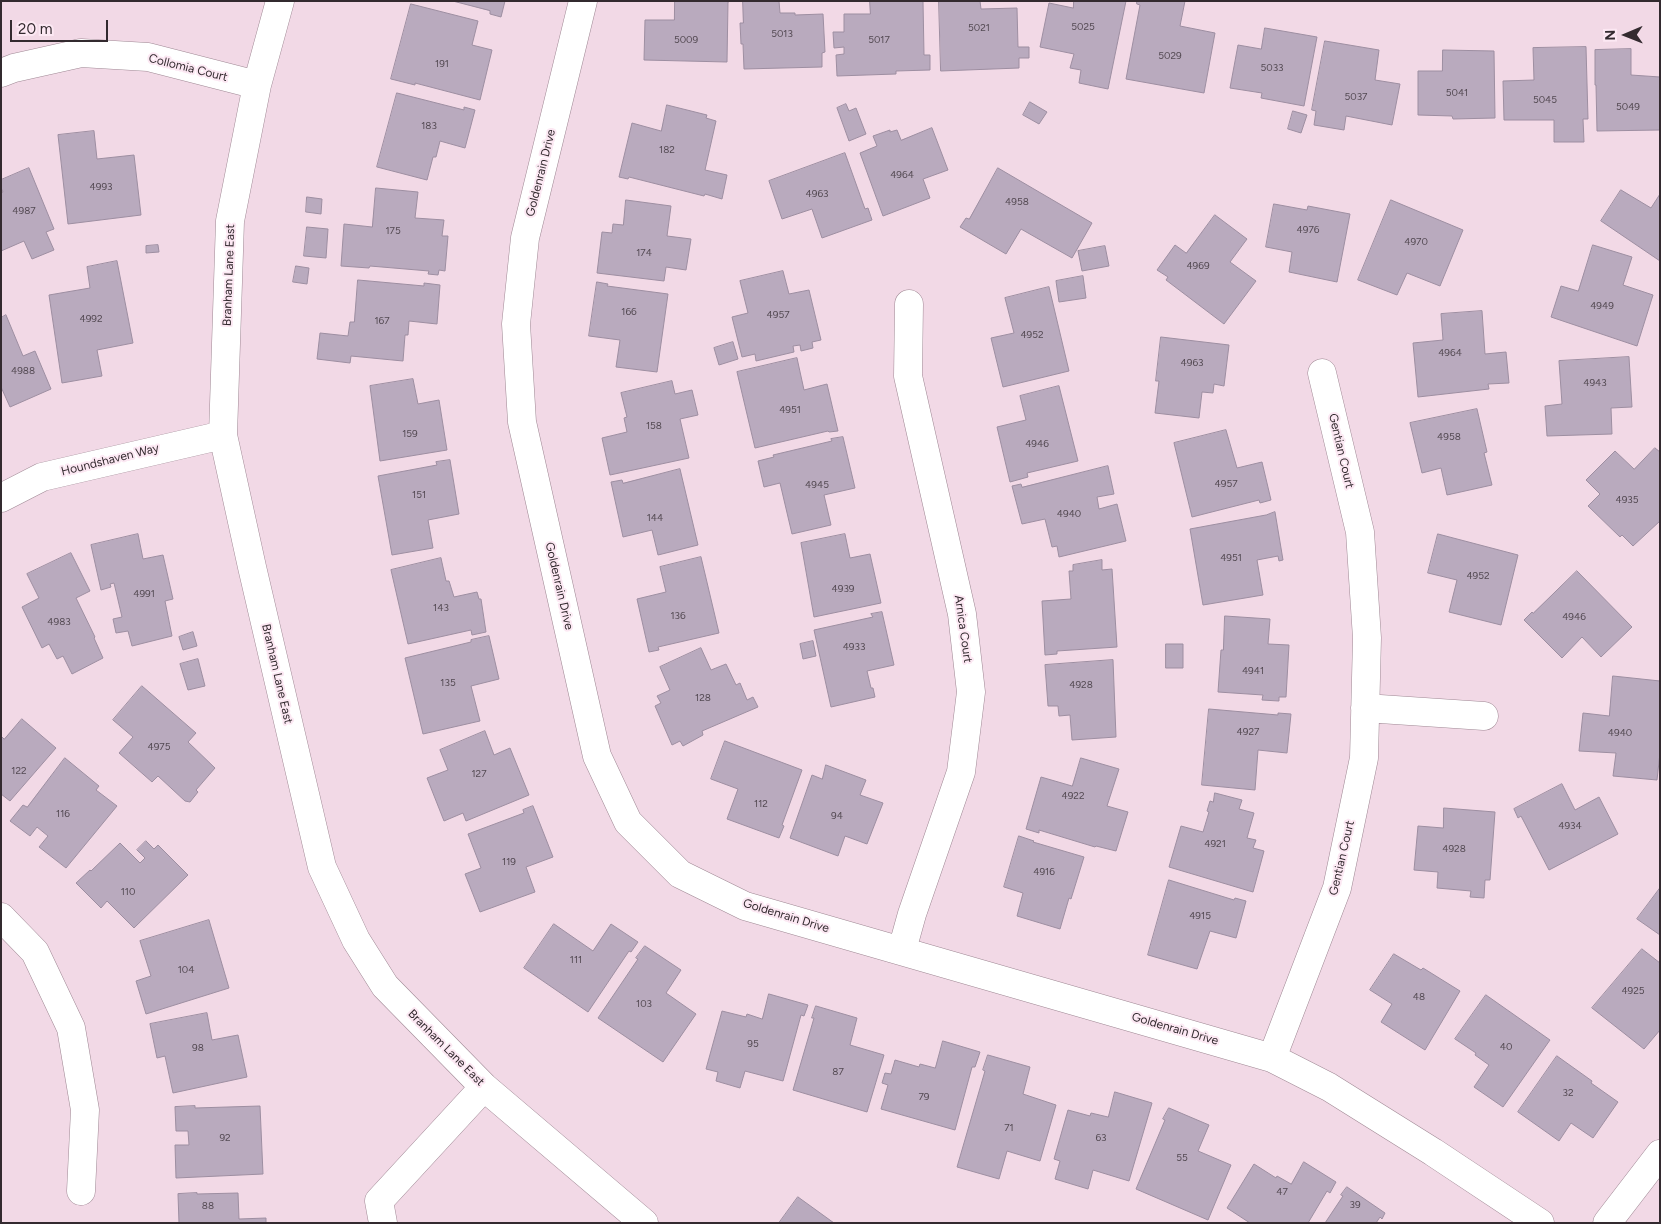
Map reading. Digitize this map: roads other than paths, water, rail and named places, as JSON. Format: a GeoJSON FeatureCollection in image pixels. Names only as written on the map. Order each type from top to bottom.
{"type":"FeatureCollection","features":[{"type":"Feature","properties":{"kind":"street","name":"Branham Lane East"},"geometry":{"type":"LineString","coordinates":[[280,1],[257,85],[230,222],[223,435],[252,568],[322,866],[356,940],[385,986],[484,1087],[644,1223]]}},
{"type":"Feature","properties":{"kind":"street","name":"Goldenrain Drive"},"geometry":{"type":"LineString","coordinates":[[583,1],[525,238],[516,324],[522,422],[597,756],[628,822],[680,874],[745,906],[1272,1058],[1330,1087],[1540,1223]]}},
{"type":"Feature","properties":{"kind":"street","name":"Collomia Court"},"geometry":{"type":"LineString","coordinates":[[1,73],[14,68],[81,53],[148,57],[257,85]]}},
{"type":"Feature","properties":{"kind":"street","name":"Arnica Court"},"geometry":{"type":"LineString","coordinates":[[902,950],[912,914],[961,772],[971,692],[962,614],[908,376],[909,304]]}},
{"type":"Feature","properties":{"kind":"street","name":"Gentian Court"},"geometry":{"type":"LineString","coordinates":[[1272,1058],[1338,888],[1364,758],[1367,638],[1360,532],[1322,373]]}},
{"type":"Feature","properties":{"kind":"street","name":"Houndshaven Way"},"geometry":{"type":"LineString","coordinates":[[1,498],[42,477],[223,435]]}},
{"type":"Feature","properties":{"kind":"street"},"geometry":{"type":"LineString","coordinates":[[1365,708],[1484,716]]}},
{"type":"Feature","properties":{"kind":"street"},"geometry":{"type":"LineString","coordinates":[[1,917],[35,952],[71,1028],[85,1110],[81,1190]]}},
{"type":"Feature","properties":{"kind":"street"},"geometry":{"type":"LineString","coordinates":[[383,1223],[379,1201],[484,1087]]}},
{"type":"Feature","properties":{"kind":"street"},"geometry":{"type":"LineString","coordinates":[[1607,1223],[1660,1154]]}}]}
